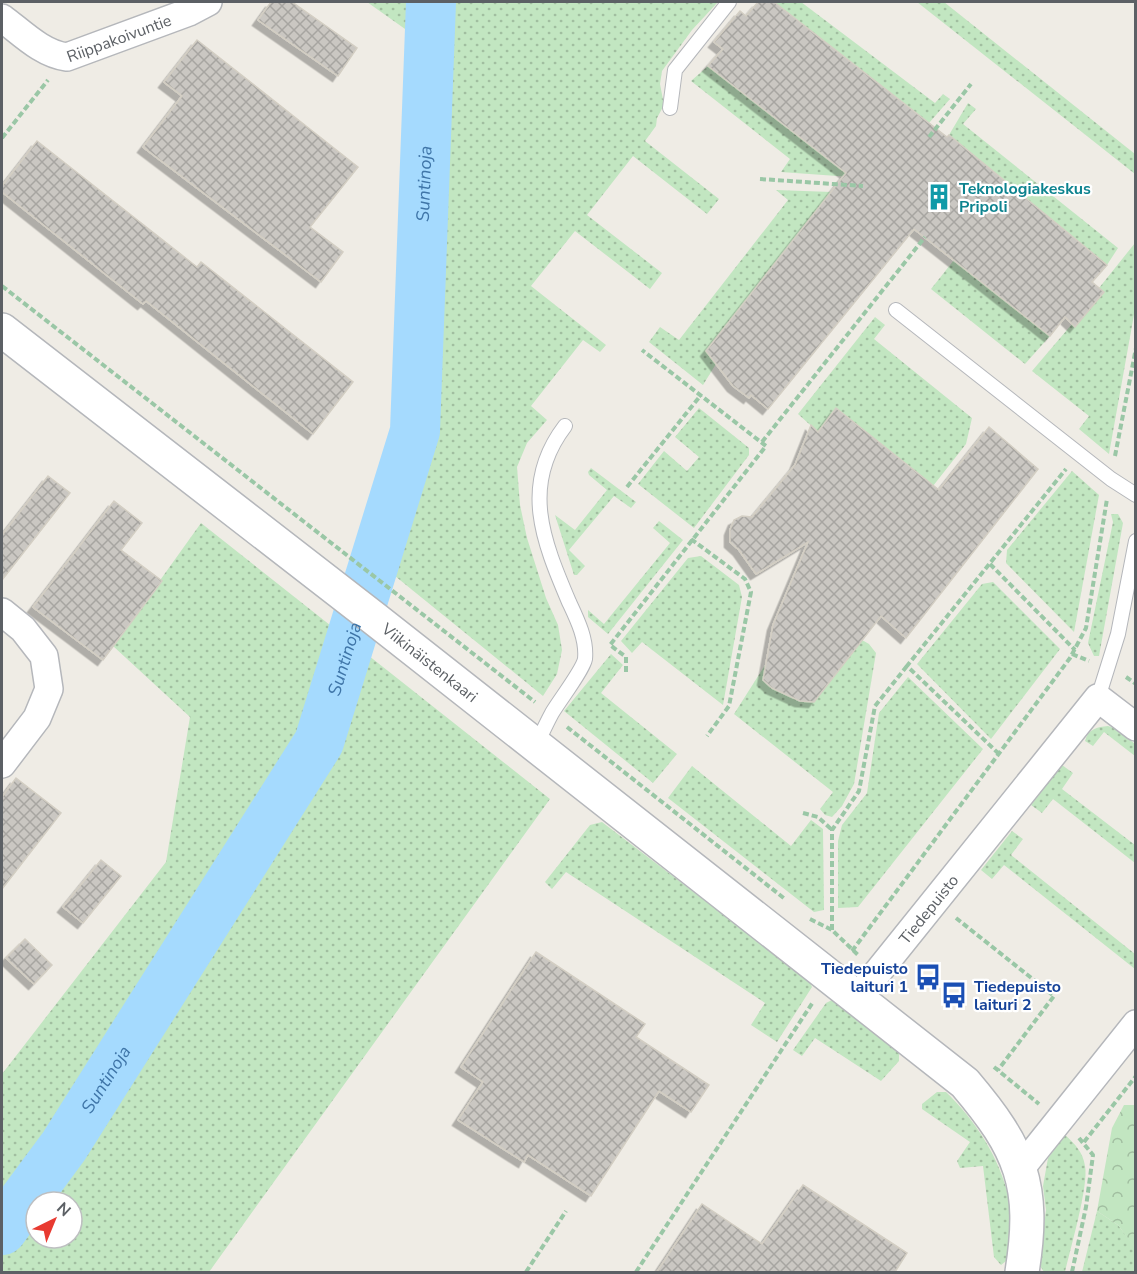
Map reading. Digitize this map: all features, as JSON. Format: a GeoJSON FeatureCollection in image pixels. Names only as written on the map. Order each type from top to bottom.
{"type":"FeatureCollection","features":[{"type":"Feature","properties":{"kind":"street","name":"Riippakoivuntie"},"geometry":{"type":"LineString","coordinates":[[2,18],[56,56],[67,57],[189,12],[208,2]]}},
{"type":"Feature","properties":{"kind":"street","name":"Viikinäistenkaari"},"geometry":{"type":"LineString","coordinates":[[2,330],[375,619],[857,998]]}},
{"type":"Feature","properties":{"kind":"street"},"geometry":{"type":"LineString","coordinates":[[2,612],[23,629],[44,656],[49,689],[37,718],[2,764]]}},
{"type":"Feature","properties":{"kind":"street"},"geometry":{"type":"LineString","coordinates":[[1098,698],[1136,727]]}},
{"type":"Feature","properties":{"kind":"street","name":"Tiedepuisto"},"geometry":{"type":"LineString","coordinates":[[857,998],[1098,698]]}},
{"type":"Feature","properties":{"kind":"street"},"geometry":{"type":"LineString","coordinates":[[857,998],[965,1083],[989,1111],[1008,1139],[1021,1168],[1028,1208],[1028,1241],[1023,1272]]}},
{"type":"Feature","properties":{"kind":"street"},"geometry":{"type":"LineString","coordinates":[[1021,1168],[1136,1024]]}},
{"type":"Feature","properties":{"kind":"lane"},"geometry":{"type":"LineString","coordinates":[[670,108],[675,70],[729,2]]}},
{"type":"Feature","properties":{"kind":"lane"},"geometry":{"type":"LineString","coordinates":[[896,310],[1111,479],[1136,495]]}},
{"type":"Feature","properties":{"kind":"lane"},"geometry":{"type":"LineString","coordinates":[[536,746],[551,715],[585,661],[585,643],[552,560],[538,508],[541,471],[555,439],[565,426]]}},
{"type":"Feature","properties":{"kind":"lane"},"geometry":{"type":"LineString","coordinates":[[1098,698],[1118,634],[1136,541]]}},
{"type":"Feature","properties":{"kind":"path"},"geometry":{"type":"LineString","coordinates":[[2,138],[67,57]]}},
{"type":"Feature","properties":{"kind":"path"},"geometry":{"type":"LineString","coordinates":[[929,137],[971,84]]}},
{"type":"Feature","properties":{"kind":"path"},"geometry":{"type":"LineString","coordinates":[[760,179],[863,186]]}},
{"type":"Feature","properties":{"kind":"path"},"geometry":{"type":"LineString","coordinates":[[762,442],[925,237]]}},
{"type":"Feature","properties":{"kind":"path"},"geometry":{"type":"LineString","coordinates":[[2,286],[390,588]]}},
{"type":"Feature","properties":{"kind":"path"},"geometry":{"type":"LineString","coordinates":[[636,1272],[814,1000],[1071,658],[1086,628],[1136,348]]}},
{"type":"Feature","properties":{"kind":"path"},"geometry":{"type":"LineString","coordinates":[[626,672],[626,657],[610,645],[766,446],[642,350]]}},
{"type":"Feature","properties":{"kind":"path"},"geometry":{"type":"LineString","coordinates":[[627,487],[701,395]]}},
{"type":"Feature","properties":{"kind":"path"},"geometry":{"type":"LineString","coordinates":[[832,930],[832,830],[859,791],[875,706],[1079,453]]}},
{"type":"Feature","properties":{"kind":"path"},"geometry":{"type":"LineString","coordinates":[[692,539],[745,579],[751,592],[729,706],[707,736]]}},
{"type":"Feature","properties":{"kind":"path"},"geometry":{"type":"LineString","coordinates":[[990,564],[1075,650]]}},
{"type":"Feature","properties":{"kind":"path"},"geometry":{"type":"LineString","coordinates":[[907,666],[999,754]]}},
{"type":"Feature","properties":{"kind":"path"},"geometry":{"type":"LineString","coordinates":[[803,813],[818,817],[832,830]]}},
{"type":"Feature","properties":{"kind":"path"},"geometry":{"type":"LineString","coordinates":[[906,878],[1054,996],[998,1070]]}},
{"type":"Feature","properties":{"kind":"path"},"geometry":{"type":"LineString","coordinates":[[1084,1142],[1136,1076]]}},
{"type":"Feature","properties":{"kind":"path"},"geometry":{"type":"LineString","coordinates":[[526,1272],[566,1211]]}},
{"type":"Feature","properties":{"kind":"green space"},"geometry":{"type":"Polygon","coordinates":[[[367,2],[431,2],[429,46],[367,2]]]}},
{"type":"Feature","properties":{"kind":"green space"},"geometry":{"type":"Polygon","coordinates":[[[453,2],[718,2],[692,30],[662,71],[660,84],[664,105],[657,118],[656,126],[645,141],[719,199],[707,214],[633,156],[587,215],[662,273],[650,289],[575,231],[531,286],[606,345],[600,352],[583,340],[531,406],[547,420],[527,443],[517,467],[520,505],[527,538],[546,598],[558,625],[562,650],[557,674],[543,696],[395,576],[430,430],[453,2]]]}},
{"type":"Feature","properties":{"kind":"green space"},"geometry":{"type":"Polygon","coordinates":[[[774,2],[801,2],[935,103],[943,94],[950,99],[929,123],[774,2]]]}},
{"type":"Feature","properties":{"kind":"green space"},"geometry":{"type":"Polygon","coordinates":[[[917,2],[944,2],[1135,154],[1135,174],[917,2]]]}},
{"type":"Feature","properties":{"kind":"green space"},"geometry":{"type":"Polygon","coordinates":[[[708,66],[851,177],[781,172],[790,159],[691,81],[708,66]]]}},
{"type":"Feature","properties":{"kind":"green space"},"geometry":{"type":"Polygon","coordinates":[[[968,103],[976,109],[963,124],[1118,248],[1107,265],[949,135],[968,103]]]}},
{"type":"Feature","properties":{"kind":"green space"},"geometry":{"type":"Polygon","coordinates":[[[776,190],[832,192],[706,351],[716,364],[703,385],[649,342],[660,327],[679,340],[788,200],[776,190]]]}},
{"type":"Feature","properties":{"kind":"green space"},"geometry":{"type":"Polygon","coordinates":[[[1135,243],[1135,309],[1109,454],[1079,429],[1089,416],[1032,371],[1072,324],[1104,292],[1099,288],[1135,243]]]}},
{"type":"Feature","properties":{"kind":"green space"},"geometry":{"type":"Polygon","coordinates":[[[954,260],[1050,336],[1025,364],[931,289],[954,260]]]}},
{"type":"Feature","properties":{"kind":"green space"},"geometry":{"type":"Polygon","coordinates":[[[875,317],[885,325],[874,339],[972,418],[966,444],[933,486],[836,408],[818,432],[798,414],[875,317]]]}},
{"type":"Feature","properties":{"kind":"green space"},"geometry":{"type":"Polygon","coordinates":[[[699,408],[749,448],[749,455],[694,528],[638,484],[664,451],[687,471],[699,457],[675,437],[699,408]]]}},
{"type":"Feature","properties":{"kind":"green space"},"geometry":{"type":"Polygon","coordinates":[[[591,468],[636,502],[631,508],[614,496],[569,550],[585,566],[577,575],[574,575],[555,515],[575,530],[607,490],[589,475],[591,468]]]}},
{"type":"Feature","properties":{"kind":"green space"},"geometry":{"type":"Polygon","coordinates":[[[1072,471],[1099,495],[1074,632],[1006,563],[1007,550],[1072,471]]]}},
{"type":"Feature","properties":{"kind":"green space"},"geometry":{"type":"Polygon","coordinates":[[[1111,514],[1118,514],[1123,523],[1099,656],[1094,656],[1088,643],[1113,522],[1111,514]]]}},
{"type":"Feature","properties":{"kind":"green space"},"geometry":{"type":"Polygon","coordinates":[[[659,521],[683,540],[608,634],[588,617],[588,610],[604,624],[670,543],[653,528],[659,521]]]}},
{"type":"Feature","properties":{"kind":"green space"},"geometry":{"type":"Polygon","coordinates":[[[201,523],[550,799],[209,1272],[2,1272],[2,1074],[166,862],[190,717],[113,646],[201,523]]]}},
{"type":"Feature","properties":{"kind":"green space"},"geometry":{"type":"Polygon","coordinates":[[[701,556],[739,585],[742,597],[723,705],[642,642],[632,653],[621,641],[688,558],[701,556]]]}},
{"type":"Feature","properties":{"kind":"green space"},"geometry":{"type":"Polygon","coordinates":[[[993,582],[1060,649],[991,739],[917,664],[982,584],[993,582]]]}},
{"type":"Feature","properties":{"kind":"green space"},"geometry":{"type":"Polygon","coordinates":[[[862,640],[869,644],[876,653],[854,784],[842,806],[832,817],[825,815],[820,809],[833,792],[734,714],[767,662],[763,680],[787,696],[814,702],[862,640]]]}},
{"type":"Feature","properties":{"kind":"green space"},"geometry":{"type":"Polygon","coordinates":[[[611,654],[623,665],[601,693],[677,754],[653,783],[564,711],[611,654]]]}},
{"type":"Feature","properties":{"kind":"green space"},"geometry":{"type":"Polygon","coordinates":[[[908,677],[983,749],[858,907],[838,908],[838,841],[842,825],[867,793],[879,713],[908,677]]]}},
{"type":"Feature","properties":{"kind":"green space"},"geometry":{"type":"Polygon","coordinates":[[[1108,726],[1117,729],[1135,744],[1135,756],[1104,732],[1093,746],[1085,741],[1094,729],[1108,726]]]}},
{"type":"Feature","properties":{"kind":"green space"},"geometry":{"type":"Polygon","coordinates":[[[1062,765],[1073,773],[1062,789],[1135,845],[1135,863],[1053,799],[1042,813],[1031,805],[1062,765]]]}},
{"type":"Feature","properties":{"kind":"green space"},"geometry":{"type":"Polygon","coordinates":[[[692,766],[791,846],[811,820],[823,829],[824,910],[814,912],[668,798],[692,766]]]}},
{"type":"Feature","properties":{"kind":"green space"},"geometry":{"type":"Polygon","coordinates":[[[602,822],[809,980],[812,987],[777,1042],[751,1025],[765,1003],[566,872],[552,889],[545,882],[590,825],[602,822]]]}},
{"type":"Feature","properties":{"kind":"green space"},"geometry":{"type":"Polygon","coordinates":[[[1012,831],[1023,839],[1011,855],[1135,954],[1135,969],[1004,865],[992,879],[981,870],[1012,831]]]}},
{"type":"Feature","properties":{"kind":"green space"},"geometry":{"type":"Polygon","coordinates":[[[834,999],[891,1043],[899,1053],[899,1061],[881,1081],[815,1038],[802,1056],[793,1050],[826,1003],[834,999]]]}},
{"type":"Feature","properties":{"kind":"green space"},"geometry":{"type":"Polygon","coordinates":[[[937,1092],[946,1092],[976,1127],[993,1154],[1005,1183],[1011,1205],[1012,1220],[1010,1258],[1001,1265],[994,1257],[983,1166],[960,1168],[957,1161],[970,1142],[922,1109],[922,1104],[937,1092]]]}},
{"type":"Feature","properties":{"kind":"green space"},"geometry":{"type":"Polygon","coordinates":[[[1124,1105],[1135,1105],[1135,1248],[1118,1225],[1097,1211],[1112,1128],[1124,1105]]]}},
{"type":"Feature","properties":{"kind":"green space"},"geometry":{"type":"Polygon","coordinates":[[[1065,1135],[1082,1157],[1085,1166],[1084,1187],[1065,1272],[1044,1272],[1039,1264],[1046,1210],[1043,1186],[1048,1158],[1065,1135]]]}},
{"type":"Feature","properties":{"kind":"green space"},"geometry":{"type":"Polygon","coordinates":[[[1097,1211],[1118,1225],[1135,1247],[1135,1272],[1082,1272],[1097,1211]]]}},
{"type":"Feature","properties":{"kind":"building"},"geometry":{"type":"Polygon","coordinates":[[[271,2],[292,2],[357,48],[338,76],[258,20],[271,2]]]}},
{"type":"Feature","properties":{"kind":"building","name":"Teknologiakeskus Pripoli"},"geometry":{"type":"Polygon","coordinates":[[[758,2],[774,2],[947,137],[949,135],[1107,265],[1092,282],[1104,292],[1075,327],[1065,317],[1050,336],[914,229],[768,409],[751,395],[749,398],[733,386],[706,351],[846,173],[708,66],[723,49],[714,42],[740,11],[746,16],[758,2]]]}},
{"type":"Feature","properties":{"kind":"building"},"geometry":{"type":"Polygon","coordinates":[[[197,40],[358,167],[310,227],[343,252],[321,282],[143,147],[182,96],[164,82],[197,40]]]}},
{"type":"Feature","properties":{"kind":"building"},"geometry":{"type":"Polygon","coordinates":[[[37,141],[197,267],[201,262],[353,382],[313,434],[146,301],[143,304],[2,192],[2,186],[37,141]]]}},
{"type":"Feature","properties":{"kind":"building"},"geometry":{"type":"Polygon","coordinates":[[[836,408],[939,490],[989,427],[1038,469],[906,638],[881,616],[814,702],[800,701],[772,688],[763,680],[773,625],[808,542],[756,574],[739,550],[730,542],[730,530],[734,520],[742,516],[752,517],[795,465],[811,425],[818,432],[836,408]]]}},
{"type":"Feature","properties":{"kind":"building"},"geometry":{"type":"Polygon","coordinates":[[[48,476],[70,493],[2,580],[2,535],[48,476]]]}},
{"type":"Feature","properties":{"kind":"building"},"geometry":{"type":"Polygon","coordinates":[[[114,501],[142,523],[121,550],[162,581],[103,660],[33,607],[114,501]]]}},
{"type":"Feature","properties":{"kind":"building"},"geometry":{"type":"Polygon","coordinates":[[[16,778],[61,813],[2,889],[2,797],[16,778]]]}},
{"type":"Feature","properties":{"kind":"building"},"geometry":{"type":"Polygon","coordinates":[[[101,860],[121,876],[83,923],[63,907],[101,860]]]}},
{"type":"Feature","properties":{"kind":"building"},"geometry":{"type":"Polygon","coordinates":[[[25,939],[52,965],[34,984],[6,958],[25,939]]]}},
{"type":"Feature","properties":{"kind":"building"},"geometry":{"type":"Polygon","coordinates":[[[536,952],[645,1024],[636,1037],[709,1085],[691,1112],[659,1091],[591,1196],[528,1155],[524,1162],[458,1120],[483,1082],[461,1067],[536,952]]]}},
{"type":"Feature","properties":{"kind":"building"},"geometry":{"type":"Polygon","coordinates":[[[803,1185],[907,1253],[895,1272],[657,1272],[702,1204],[762,1244],[803,1185]]]}},
{"type":"Feature","properties":{"kind":"waterway","name":"Suntinoja"},"geometry":{"type":"LineString","coordinates":[[2,1230],[64,1146],[319,742],[415,431],[431,2]]}},
{"type":"Feature","properties":{"kind":"place","name":"Teknologiakeskus Pripoli"},"geometry":{"type":"Point","coordinates":[939,197]}},
{"type":"Feature","properties":{"kind":"place","name":"Tiedepuisto laituri 1"},"geometry":{"type":"Point","coordinates":[928,977]}},
{"type":"Feature","properties":{"kind":"place","name":"Tiedepuisto laituri 2"},"geometry":{"type":"Point","coordinates":[954,995]}}]}
